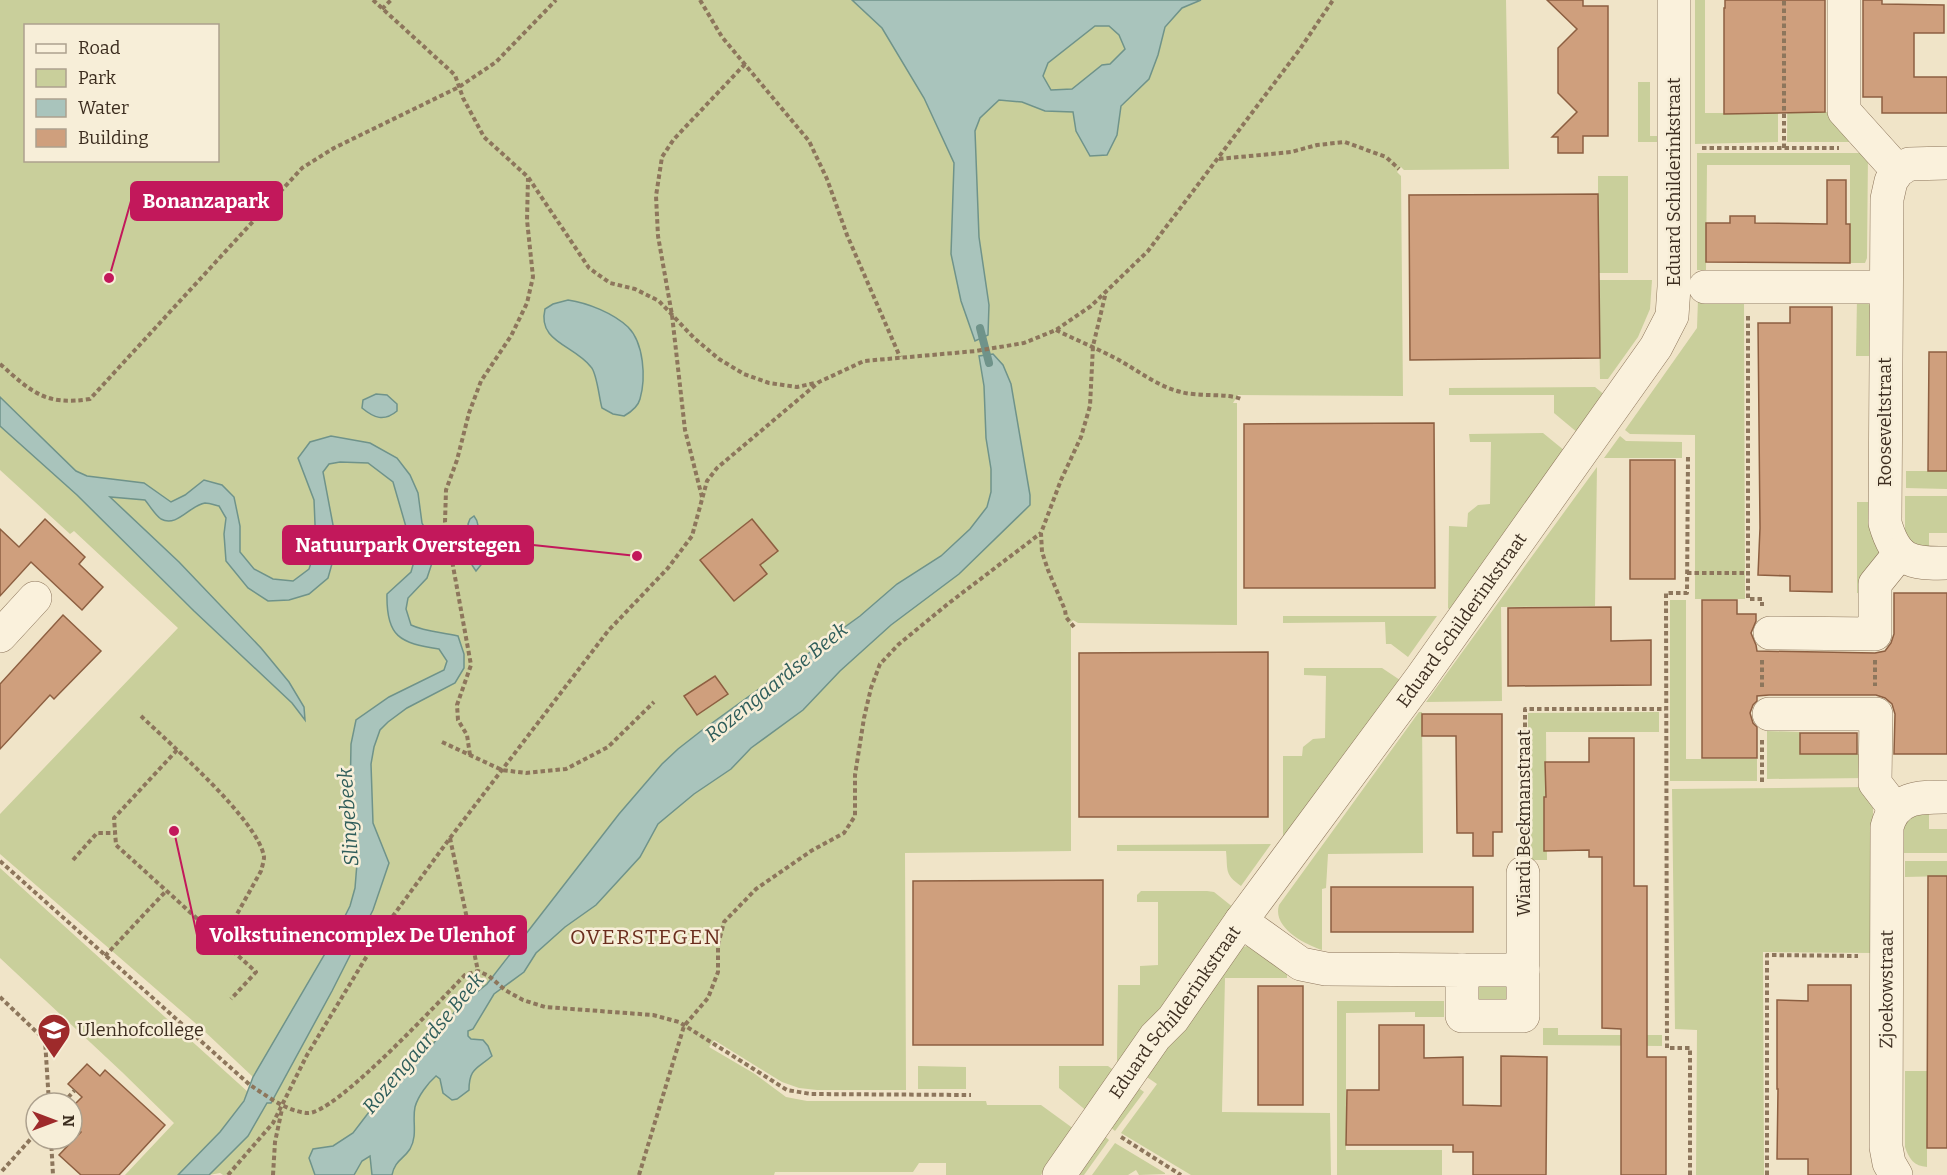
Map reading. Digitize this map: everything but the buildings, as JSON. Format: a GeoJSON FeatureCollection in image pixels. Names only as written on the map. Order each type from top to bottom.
{"type":"FeatureCollection","features":[{"type":"Feature","properties":{"kind":"street","name":"Eduard Schilderinkstraat"},"geometry":{"type":"LineString","coordinates":[[1059,1175],[1128,1074],[1155,1037],[1173,1019],[1241,921],[1421,678],[1656,347],[1672,316],[1675,277],[1674,0]]}},
{"type":"Feature","properties":{"kind":"street"},"geometry":{"type":"LineString","coordinates":[[1844,0],[1844,111],[1888,159],[1909,164],[1947,163]]}},
{"type":"Feature","properties":{"kind":"street","name":"Rooseveltstraat"},"geometry":{"type":"LineString","coordinates":[[1888,159],[1891,181],[1887,199],[1885,287],[1885,523],[1890,539],[1900,553]]}},
{"type":"Feature","properties":{"kind":"street"},"geometry":{"type":"LineString","coordinates":[[1705,287],[1885,287]]}},
{"type":"Feature","properties":{"kind":"street"},"geometry":{"type":"LineString","coordinates":[[1765,633],[1875,634],[1875,584],[1900,553],[1912,562],[1947,563]]}},
{"type":"Feature","properties":{"kind":"street"},"geometry":{"type":"LineString","coordinates":[[0,636],[35,597]]}},
{"type":"Feature","properties":{"kind":"street"},"geometry":{"type":"LineString","coordinates":[[1764,714],[1876,714],[1875,783],[1895,809],[1914,799],[1947,797]]}},
{"type":"Feature","properties":{"kind":"street","name":"Zjoekowstraat"},"geometry":{"type":"LineString","coordinates":[[1894,1174],[1886,1147],[1886,956],[1887,828],[1890,816],[1895,809]]}},
{"type":"Feature","properties":{"kind":"street","name":"Wiardi Beckmanstraat"},"geometry":{"type":"LineString","coordinates":[[1462,970],[1462,1016],[1522,1016],[1523,873]]}},
{"type":"Feature","properties":{"kind":"street"},"geometry":{"type":"LineString","coordinates":[[1241,921],[1301,964],[1326,969],[1522,970]]}},
{"type":"Feature","properties":{"kind":"path"},"geometry":{"type":"LineString","coordinates":[[373,0],[455,75],[484,137],[528,177],[589,268],[610,283],[635,289],[659,301],[694,338],[744,374],[769,383],[797,387],[819,382],[864,361],[976,351],[1024,343],[1056,330],[1091,306],[1149,251],[1333,0]]}},
{"type":"Feature","properties":{"kind":"path"},"geometry":{"type":"LineString","coordinates":[[382,9],[391,0]]}},
{"type":"Feature","properties":{"kind":"path"},"geometry":{"type":"LineString","coordinates":[[0,364],[27,387],[49,399],[68,403],[90,399],[302,168],[334,148],[459,87],[496,62],[556,0]]}},
{"type":"Feature","properties":{"kind":"path"},"geometry":{"type":"LineString","coordinates":[[700,0],[722,37],[809,141],[827,179],[847,234],[900,357]]}},
{"type":"Feature","properties":{"kind":"path"},"geometry":{"type":"LineString","coordinates":[[1784,0],[1784,148]]}},
{"type":"Feature","properties":{"kind":"path"},"geometry":{"type":"LineString","coordinates":[[702,498],[685,430],[672,315],[658,236],[656,196],[662,157],[674,139],[745,64]]}},
{"type":"Feature","properties":{"kind":"path"},"geometry":{"type":"LineString","coordinates":[[1218,159],[1291,152],[1317,145],[1345,142],[1386,157],[1399,169]]}},
{"type":"Feature","properties":{"kind":"path"},"geometry":{"type":"LineString","coordinates":[[1675,148],[1784,148],[1888,159]]}},
{"type":"Feature","properties":{"kind":"path"},"geometry":{"type":"LineString","coordinates":[[470,755],[467,735],[458,720],[457,705],[471,665],[445,522],[446,490],[481,381],[511,336],[527,303],[533,277],[532,248],[527,220],[528,177]]}},
{"type":"Feature","properties":{"kind":"path"},"geometry":{"type":"LineString","coordinates":[[1748,288],[1748,599],[1762,599],[1765,633],[1762,784]]}},
{"type":"Feature","properties":{"kind":"path"},"geometry":{"type":"LineString","coordinates":[[1074,627],[1066,617],[1048,570],[1042,552],[1041,533],[1061,480],[1081,437],[1090,406],[1093,346],[1106,292]]}},
{"type":"Feature","properties":{"kind":"path"},"geometry":{"type":"LineString","coordinates":[[1056,330],[1093,346],[1153,382],[1181,392],[1241,399]]}},
{"type":"Feature","properties":{"kind":"path"},"geometry":{"type":"LineString","coordinates":[[228,1175],[273,1123],[307,1055],[382,931],[450,837],[608,631],[668,568],[692,536],[707,481],[717,468],[819,382]]}},
{"type":"Feature","properties":{"kind":"path"},"geometry":{"type":"LineString","coordinates":[[1688,457],[1688,593],[1666,593],[1665,709],[1668,1048],[1690,1048],[1690,1175]]}},
{"type":"Feature","properties":{"kind":"path"},"geometry":{"type":"LineString","coordinates":[[639,1175],[684,1026],[708,998],[718,972],[718,945],[724,922],[756,889],[811,851],[844,833],[855,816],[855,775],[864,718],[871,688],[880,664],[899,644],[949,603],[1041,533]]}},
{"type":"Feature","properties":{"kind":"path"},"geometry":{"type":"LineString","coordinates":[[1688,573],[1748,573]]}},
{"type":"Feature","properties":{"kind":"path"},"geometry":{"type":"LineString","coordinates":[[1875,634],[1876,714]]}},
{"type":"Feature","properties":{"kind":"path"},"geometry":{"type":"LineString","coordinates":[[442,742],[502,770],[526,773],[566,769],[608,747],[654,702]]}},
{"type":"Feature","properties":{"kind":"path","name":"Wiardi Beckmanstraat"},"geometry":{"type":"LineString","coordinates":[[1523,873],[1525,865],[1525,709],[1665,709]]}},
{"type":"Feature","properties":{"kind":"path"},"geometry":{"type":"LineString","coordinates":[[141,716],[206,776],[256,837],[264,858],[261,871],[222,941]]}},
{"type":"Feature","properties":{"kind":"path"},"geometry":{"type":"LineString","coordinates":[[177,750],[114,818],[116,845],[256,972],[231,999]]}},
{"type":"Feature","properties":{"kind":"path"},"geometry":{"type":"LineString","coordinates":[[73,860],[97,833],[115,833]]}},
{"type":"Feature","properties":{"kind":"path"},"geometry":{"type":"LineString","coordinates":[[450,837],[478,971]]}},
{"type":"Feature","properties":{"kind":"path"},"geometry":{"type":"LineString","coordinates":[[0,861],[250,1085],[274,1101],[309,1114],[324,1109],[374,1066],[465,975],[478,971],[523,1000],[545,1007],[653,1015],[684,1026],[787,1090],[811,1094],[971,1095]]}},
{"type":"Feature","properties":{"kind":"path"},"geometry":{"type":"LineString","coordinates":[[105,956],[166,891]]}},
{"type":"Feature","properties":{"kind":"path"},"geometry":{"type":"LineString","coordinates":[[1767,1175],[1767,955],[1886,956]]}},
{"type":"Feature","properties":{"kind":"path"},"geometry":{"type":"LineString","coordinates":[[0,997],[45,1040],[48,1091]]}},
{"type":"Feature","properties":{"kind":"path"},"geometry":{"type":"LineString","coordinates":[[273,1175],[275,1142],[283,1105]]}},
{"type":"Feature","properties":{"kind":"path"},"geometry":{"type":"LineString","coordinates":[[1097,1122],[1176,1174]]}},
{"type":"Feature","properties":{"kind":"path"},"geometry":{"type":"LineString","coordinates":[[2,1172],[24,1147]]}},
{"type":"Feature","properties":{"kind":"path"},"geometry":{"type":"LineString","coordinates":[[52,1151],[53,1175]]}},
{"type":"Feature","properties":{"kind":"green space"},"geometry":{"type":"Polygon","coordinates":[[[0,0],[1506,0],[1509,169],[1404,170],[1401,167],[1397,172],[1401,176],[1403,396],[1238,395],[1233,403],[1237,403],[1237,625],[1078,623],[1073,620],[1069,624],[1071,626],[1071,851],[905,853],[906,1090],[799,1088],[782,1082],[714,1040],[709,1047],[755,1074],[786,1097],[807,1101],[986,1101],[987,1105],[1041,1105],[1074,1129],[1041,1175],[946,1175],[946,1163],[919,1163],[913,1172],[775,1172],[774,1175],[223,1175],[220,1173],[209,1175],[215,1169],[266,1080],[253,1077],[201,1028],[0,854],[0,814],[178,628],[74,531],[70,534],[0,470],[0,426],[77,495],[193,611],[0,412],[0,0]]]}},
{"type":"Feature","properties":{"kind":"green space"},"geometry":{"type":"Polygon","coordinates":[[[1695,0],[1705,0],[1705,113],[1778,113],[1778,142],[1695,144],[1695,0]]]}},
{"type":"Feature","properties":{"kind":"green space"},"geometry":{"type":"Polygon","coordinates":[[[1788,0],[1803,112],[1836,112],[1853,142],[1787,142],[1788,0]]]}},
{"type":"Feature","properties":{"kind":"green space"},"geometry":{"type":"Polygon","coordinates":[[[1638,82],[1650,82],[1650,136],[1661,136],[1661,142],[1638,142],[1638,82]]]}},
{"type":"Feature","properties":{"kind":"green space"},"geometry":{"type":"Polygon","coordinates":[[[1697,153],[1868,153],[1867,258],[1865,263],[1850,263],[1850,165],[1707,165],[1706,270],[1697,270],[1697,153]]]}},
{"type":"Feature","properties":{"kind":"green space"},"geometry":{"type":"Polygon","coordinates":[[[1598,176],[1628,176],[1628,273],[1598,273],[1598,176]]]}},
{"type":"Feature","properties":{"kind":"green space"},"geometry":{"type":"Polygon","coordinates":[[[1598,280],[1652,280],[1650,309],[1638,337],[1608,379],[1600,379],[1598,280]]]}},
{"type":"Feature","properties":{"kind":"green space"},"geometry":{"type":"Polygon","coordinates":[[[1857,297],[1867,302],[1873,310],[1875,356],[1856,356],[1857,297]]]}},
{"type":"Feature","properties":{"kind":"green space"},"geometry":{"type":"Polygon","coordinates":[[[1698,299],[1744,299],[1745,599],[1695,599],[1695,435],[1630,434],[1625,430],[1697,328],[1698,299]]]}},
{"type":"Feature","properties":{"kind":"green space"},"geometry":{"type":"Polygon","coordinates":[[[1595,387],[1606,396],[1578,433],[1554,413],[1554,395],[1449,395],[1449,388],[1595,387]]]}},
{"type":"Feature","properties":{"kind":"green space"},"geometry":{"type":"Polygon","coordinates":[[[1543,433],[1565,451],[1450,610],[1448,608],[1449,526],[1467,527],[1468,513],[1478,505],[1490,504],[1491,442],[1470,442],[1469,434],[1543,433]]]}},
{"type":"Feature","properties":{"kind":"green space"},"geometry":{"type":"Polygon","coordinates":[[[1620,436],[1626,441],[1682,442],[1682,458],[1604,458],[1620,436]]]}},
{"type":"Feature","properties":{"kind":"green space"},"geometry":{"type":"Polygon","coordinates":[[[1597,467],[1595,606],[1501,607],[1502,701],[1426,702],[1597,467]]]}},
{"type":"Feature","properties":{"kind":"green space"},"geometry":{"type":"Polygon","coordinates":[[[1906,471],[1947,471],[1947,489],[1906,488],[1906,471]]]}},
{"type":"Feature","properties":{"kind":"green space"},"geometry":{"type":"Polygon","coordinates":[[[1905,496],[1947,496],[1947,533],[1929,533],[1929,553],[1905,542],[1905,496]]]}},
{"type":"Feature","properties":{"kind":"green space"},"geometry":{"type":"Polygon","coordinates":[[[1857,502],[1875,502],[1882,545],[1867,594],[1857,593],[1857,502]]]}},
{"type":"Feature","properties":{"kind":"green space"},"geometry":{"type":"Polygon","coordinates":[[[1670,600],[1686,600],[1686,759],[1757,759],[1757,781],[1670,781],[1670,600]]]}},
{"type":"Feature","properties":{"kind":"green space"},"geometry":{"type":"Polygon","coordinates":[[[1283,616],[1437,616],[1408,657],[1391,644],[1386,644],[1385,622],[1283,623],[1283,616]]]}},
{"type":"Feature","properties":{"kind":"green space"},"geometry":{"type":"Polygon","coordinates":[[[1304,668],[1382,668],[1400,680],[1283,838],[1283,756],[1302,756],[1303,747],[1313,739],[1325,738],[1326,676],[1304,675],[1304,668]]]}},
{"type":"Feature","properties":{"kind":"green space"},"geometry":{"type":"Polygon","coordinates":[[[1419,712],[1422,712],[1423,853],[1328,854],[1326,888],[1322,889],[1322,950],[1291,934],[1280,920],[1279,905],[1419,712]]]}},
{"type":"Feature","properties":{"kind":"green space"},"geometry":{"type":"Polygon","coordinates":[[[1659,712],[1659,732],[1546,732],[1547,860],[1528,860],[1528,713],[1659,712]]]}},
{"type":"Feature","properties":{"kind":"green space"},"geometry":{"type":"Polygon","coordinates":[[[1767,731],[1800,732],[1800,754],[1868,754],[1868,778],[1767,779],[1767,731]]]}},
{"type":"Feature","properties":{"kind":"green space"},"geometry":{"type":"Polygon","coordinates":[[[1867,787],[1873,793],[1873,953],[1763,952],[1764,1175],[1696,1175],[1697,1030],[1675,1029],[1672,789],[1867,787]]]}},
{"type":"Feature","properties":{"kind":"green space"},"geometry":{"type":"Polygon","coordinates":[[[1929,810],[1929,829],[1947,829],[1947,853],[1904,853],[1906,819],[1929,810]]]}},
{"type":"Feature","properties":{"kind":"green space"},"geometry":{"type":"Polygon","coordinates":[[[1271,844],[1241,886],[1229,875],[1226,851],[1117,851],[1117,845],[1271,844]]]}},
{"type":"Feature","properties":{"kind":"green space"},"geometry":{"type":"Polygon","coordinates":[[[1905,861],[1947,861],[1947,876],[1905,877],[1905,861]]]}},
{"type":"Feature","properties":{"kind":"green space"},"geometry":{"type":"Polygon","coordinates":[[[0,868],[248,1092],[226,1126],[178,1175],[125,1175],[174,1123],[0,958],[0,868]]]}},
{"type":"Feature","properties":{"kind":"green space"},"geometry":{"type":"Polygon","coordinates":[[[1141,891],[1214,892],[1234,908],[1126,1067],[1117,1061],[1118,985],[1140,985],[1140,966],[1158,965],[1158,902],[1137,902],[1137,895],[1141,891]]]}},
{"type":"Feature","properties":{"kind":"green space"},"geometry":{"type":"Polygon","coordinates":[[[1253,945],[1287,967],[1287,978],[1225,978],[1222,1112],[1330,1113],[1331,1175],[1191,1175],[1121,1133],[1157,1084],[1141,1073],[1242,947],[1253,945]]]}},
{"type":"Feature","properties":{"kind":"green space"},"geometry":{"type":"Polygon","coordinates":[[[1477,984],[1506,985],[1508,990],[1506,1001],[1477,1001],[1477,984]]]}},
{"type":"Feature","properties":{"kind":"green space"},"geometry":{"type":"Polygon","coordinates":[[[1337,1001],[1444,1001],[1444,1017],[1415,1017],[1415,1012],[1346,1013],[1346,1150],[1442,1150],[1442,1175],[1337,1175],[1337,1001]]]}},
{"type":"Feature","properties":{"kind":"green space"},"geometry":{"type":"Polygon","coordinates":[[[1543,1028],[1558,1028],[1558,1035],[1662,1035],[1662,1046],[1543,1045],[1543,1028]]]}},
{"type":"Feature","properties":{"kind":"green space"},"geometry":{"type":"Polygon","coordinates":[[[918,1066],[966,1067],[966,1089],[918,1089],[918,1066]]]}},
{"type":"Feature","properties":{"kind":"green space"},"geometry":{"type":"Polygon","coordinates":[[[1059,1066],[1108,1066],[1119,1074],[1088,1112],[1059,1088],[1059,1066]]]}},
{"type":"Feature","properties":{"kind":"green space"},"geometry":{"type":"Polygon","coordinates":[[[1905,1071],[1927,1071],[1927,1167],[1913,1161],[1905,1147],[1905,1071]]]}},
{"type":"Feature","properties":{"kind":"green space"},"geometry":{"type":"Polygon","coordinates":[[[1133,1084],[1144,1092],[1115,1131],[1109,1126],[1133,1084]]]}},
{"type":"Feature","properties":{"kind":"green space"},"geometry":{"type":"Polygon","coordinates":[[[1103,1135],[1109,1140],[1084,1175],[1074,1175],[1103,1135]]]}},
{"type":"Feature","properties":{"kind":"green space"},"geometry":{"type":"Polygon","coordinates":[[[1115,1143],[1165,1174],[1139,1175],[1136,1170],[1128,1175],[1092,1175],[1115,1143]]]}},
{"type":"Feature","properties":{"kind":"water"},"geometry":{"type":"Polygon","coordinates":[[[852,0],[1201,0],[1182,8],[1165,27],[1149,79],[1121,106],[1117,135],[1107,155],[1090,156],[1076,131],[1073,112],[1045,111],[1022,102],[999,100],[980,118],[975,131],[979,237],[989,305],[988,335],[975,341],[961,301],[951,254],[954,163],[924,98],[882,28],[852,0]],[[1095,26],[1048,63],[1043,76],[1051,90],[1072,89],[1102,65],[1110,64],[1125,49],[1119,35],[1109,26],[1095,26]]]}},
{"type":"Feature","properties":{"kind":"water"},"geometry":{"type":"Polygon","coordinates":[[[568,300],[592,306],[615,317],[628,327],[637,342],[642,361],[642,391],[638,404],[624,416],[613,414],[602,408],[591,367],[546,329],[545,309],[568,300]]]}},
{"type":"Feature","properties":{"kind":"water"},"geometry":{"type":"Polygon","coordinates":[[[993,354],[1003,365],[1011,384],[1030,505],[959,574],[891,625],[840,671],[803,710],[751,748],[731,769],[694,794],[658,824],[640,857],[596,905],[565,927],[536,953],[524,972],[494,994],[473,1029],[468,1031],[471,1039],[483,1040],[492,1056],[472,1073],[469,1090],[457,1099],[452,1100],[443,1093],[440,1079],[436,1076],[430,1082],[415,1107],[414,1133],[410,1149],[395,1166],[392,1175],[372,1175],[370,1156],[362,1161],[354,1175],[315,1175],[309,1158],[313,1149],[333,1146],[353,1133],[392,1082],[399,1080],[400,1073],[409,1070],[410,1064],[425,1047],[434,1043],[457,1008],[487,984],[619,814],[662,764],[701,731],[860,616],[897,584],[941,556],[970,529],[987,507],[991,492],[984,386],[979,356],[993,354]]]}},
{"type":"Feature","properties":{"kind":"water"},"geometry":{"type":"Polygon","coordinates":[[[376,394],[387,395],[397,404],[397,411],[383,418],[362,408],[363,400],[376,394]]]}},
{"type":"Feature","properties":{"kind":"water"},"geometry":{"type":"Polygon","coordinates":[[[0,397],[76,471],[87,476],[144,483],[171,502],[185,495],[204,480],[222,485],[234,497],[240,526],[240,552],[254,569],[273,579],[293,581],[309,569],[316,548],[314,500],[298,458],[310,442],[331,436],[370,443],[397,458],[410,475],[418,493],[422,523],[434,545],[433,560],[427,578],[408,598],[406,609],[411,625],[428,631],[458,636],[464,654],[464,668],[455,683],[407,708],[380,730],[371,764],[373,823],[389,863],[373,910],[271,1103],[267,1103],[248,1136],[209,1175],[178,1175],[220,1132],[244,1101],[253,1077],[333,940],[350,906],[355,888],[357,863],[350,801],[351,744],[356,720],[389,697],[444,670],[447,661],[439,649],[405,640],[393,629],[389,620],[387,594],[411,572],[415,558],[393,482],[368,463],[329,464],[323,472],[337,546],[328,578],[309,594],[289,600],[268,601],[248,588],[226,561],[224,534],[226,518],[219,506],[205,503],[173,521],[167,521],[161,519],[145,500],[110,497],[179,562],[261,648],[289,682],[304,707],[305,720],[292,703],[194,611],[77,495],[0,426],[0,397]]]}},
{"type":"Feature","properties":{"kind":"water"},"geometry":{"type":"Polygon","coordinates":[[[474,516],[489,555],[476,571],[470,562],[466,547],[470,533],[468,524],[474,516]]]}},
{"type":"Feature","properties":{"kind":"waterway","name":"Rozengaardse Beek"},"geometry":{"type":"LineString","coordinates":[[980,328],[989,363]]}},
{"type":"Feature","properties":{"kind":"place","name":"Bonanzapark"},"geometry":{"type":"Point","coordinates":[109,278]}},
{"type":"Feature","properties":{"kind":"place","name":"Natuurpark Overstegen"},"geometry":{"type":"Point","coordinates":[637,556]}},
{"type":"Feature","properties":{"kind":"place","name":"Volkstuinencomplex De Ulenhof"},"geometry":{"type":"Point","coordinates":[174,831]}},
{"type":"Feature","properties":{"kind":"place","name":"Ulenhofcollege"},"geometry":{"type":"Point","coordinates":[54,1059]}},
{"type":"Feature","properties":{"kind":"district","name":"OVERSTEGEN"},"geometry":{"type":"Point","coordinates":[646,937]}},
{"type":"Feature","properties":{"kind":"water label","name":"Slingebeek"},"geometry":{"type":"Point","coordinates":[348,817]}}]}
